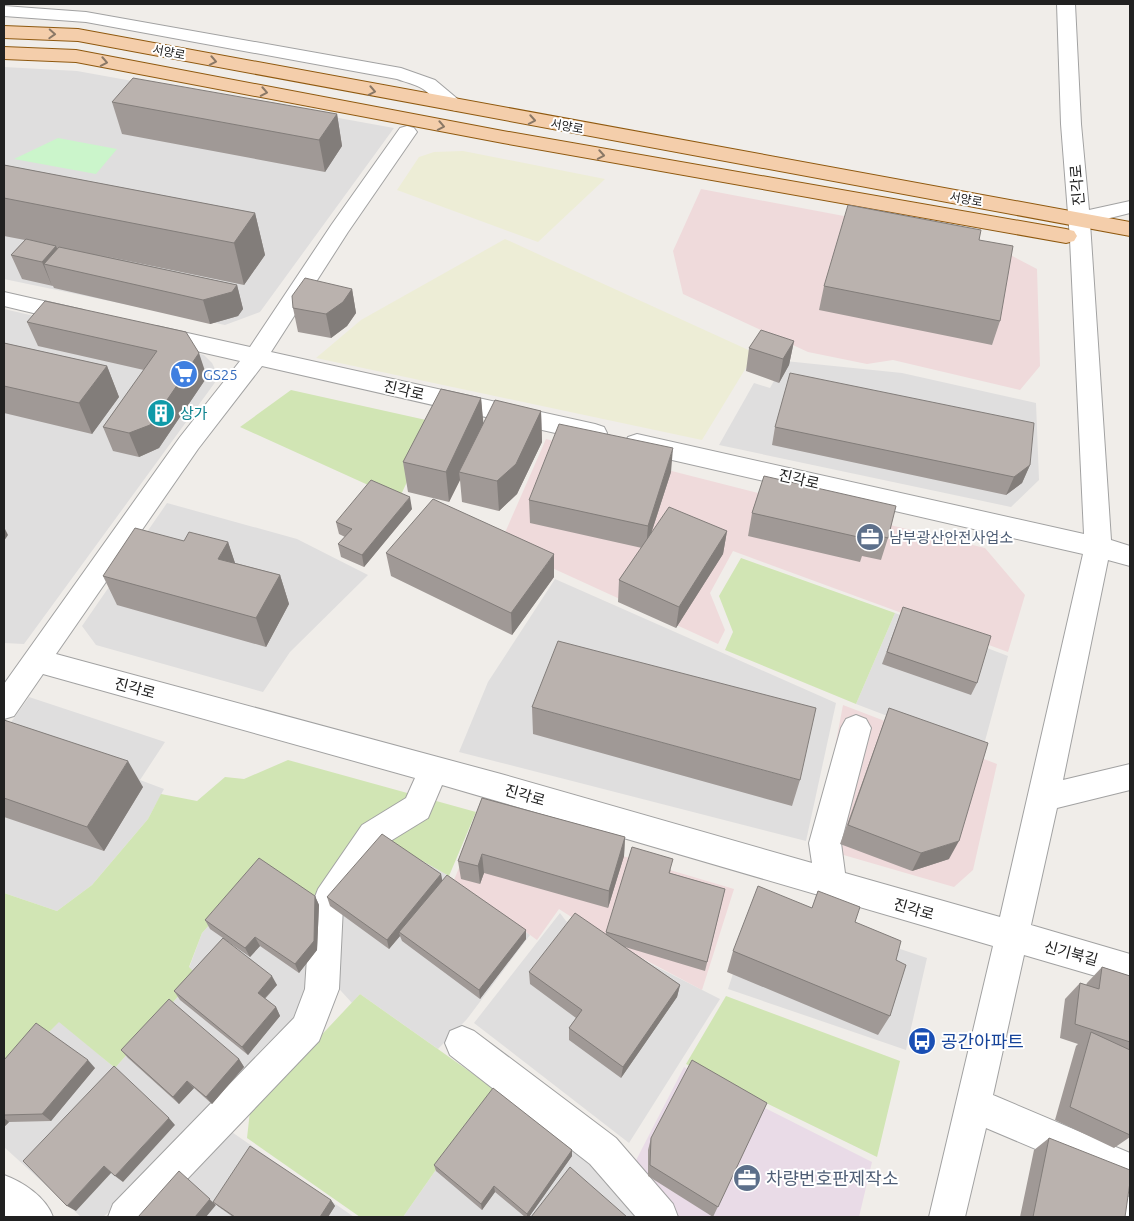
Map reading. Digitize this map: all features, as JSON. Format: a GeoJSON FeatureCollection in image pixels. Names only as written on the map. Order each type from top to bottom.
{"type":"FeatureCollection","features":[{"type":"Feature","properties":{"kind":"main road","name":"서양로"},"geometry":{"type":"LineString","coordinates":[[4,32],[78,35],[456,106],[1080,229],[1130,247]]}},
{"type":"Feature","properties":{"kind":"main road","name":"서양로"},"geometry":{"type":"LineString","coordinates":[[4,53],[76,56],[503,138],[1080,229],[1130,229]]}},
{"type":"Feature","properties":{"kind":"street","name":"진각로"},"geometry":{"type":"LineString","coordinates":[[947,1217],[1044,798],[1098,547],[1066,4]]}},
{"type":"Feature","properties":{"kind":"street"},"geometry":{"type":"LineString","coordinates":[[4,12],[43,13],[86,18],[401,74],[428,84],[456,106]]}},
{"type":"Feature","properties":{"kind":"street"},"geometry":{"type":"LineString","coordinates":[[4,707],[189,443],[256,356],[407,132]]}},
{"type":"Feature","properties":{"kind":"street"},"geometry":{"type":"LineString","coordinates":[[1080,229],[1130,207]]}},
{"type":"Feature","properties":{"kind":"street"},"geometry":{"type":"LineString","coordinates":[[4,298],[101,321]]}},
{"type":"Feature","properties":{"kind":"street","name":"진각로"},"geometry":{"type":"LineString","coordinates":[[130,328],[1098,547]]}},
{"type":"Feature","properties":{"kind":"street"},"geometry":{"type":"LineString","coordinates":[[1098,547],[1130,556]]}},
{"type":"Feature","properties":{"kind":"street","name":"진각로"},"geometry":{"type":"LineString","coordinates":[[37,661],[434,770],[1011,937]]}},
{"type":"Feature","properties":{"kind":"street"},"geometry":{"type":"LineString","coordinates":[[831,885],[825,843],[856,728]]}},
{"type":"Feature","properties":{"kind":"street"},"geometry":{"type":"LineString","coordinates":[[126,1217],[307,1029],[322,989],[326,910],[329,900],[373,836],[416,808],[434,770]]}},
{"type":"Feature","properties":{"kind":"street"},"geometry":{"type":"LineString","coordinates":[[1044,798],[1130,777]]}},
{"type":"Feature","properties":{"kind":"street","name":"신기북길"},"geometry":{"type":"LineString","coordinates":[[1011,937],[1130,970]]}},
{"type":"Feature","properties":{"kind":"street"},"geometry":{"type":"LineString","coordinates":[[462,1043],[604,1151],[660,1217]]}},
{"type":"Feature","properties":{"kind":"street"},"geometry":{"type":"LineString","coordinates":[[974,1105],[1130,1171]]}},
{"type":"Feature","properties":{"kind":"street"},"geometry":{"type":"LineString","coordinates":[[4,1193],[35,1217]]}},
{"type":"Feature","properties":{"kind":"shaded area"},"geometry":{"type":"Polygon","coordinates":[[[4,67],[77,71],[394,128],[260,312],[225,325],[4,279],[4,67]]]}},
{"type":"Feature","properties":{"kind":"shaded area"},"geometry":{"type":"Polygon","coordinates":[[[701,189],[976,241],[1001,250],[1037,269],[1040,366],[1020,390],[893,360],[867,364],[808,352],[683,294],[673,251],[701,189]]]}},
{"type":"Feature","properties":{"kind":"shaded area"},"geometry":{"type":"Polygon","coordinates":[[[4,309],[204,355],[212,363],[219,377],[24,644],[4,643],[4,309]]]}},
{"type":"Feature","properties":{"kind":"shaded area"},"geometry":{"type":"Polygon","coordinates":[[[785,361],[902,373],[1036,403],[1039,480],[1011,507],[719,445],[754,383],[770,388],[785,361]]]}},
{"type":"Feature","properties":{"kind":"shaded area"},"geometry":{"type":"Polygon","coordinates":[[[546,439],[985,548],[1025,595],[1008,652],[733,551],[710,593],[725,630],[718,644],[500,544],[546,439]]]}},
{"type":"Feature","properties":{"kind":"shaded area"},"geometry":{"type":"Polygon","coordinates":[[[167,503],[297,539],[368,575],[290,652],[263,692],[96,645],[82,626],[167,503]]]}},
{"type":"Feature","properties":{"kind":"shaded area"},"geometry":{"type":"Polygon","coordinates":[[[555,579],[836,703],[806,841],[459,752],[488,682],[555,579]]]}},
{"type":"Feature","properties":{"kind":"shaded area"},"geometry":{"type":"Polygon","coordinates":[[[895,613],[1008,656],[982,752],[856,704],[895,613]]]}},
{"type":"Feature","properties":{"kind":"shaded area"},"geometry":{"type":"Polygon","coordinates":[[[29,697],[165,742],[140,780],[164,789],[148,819],[92,885],[57,911],[4,893],[4,732],[29,697]]]}},
{"type":"Feature","properties":{"kind":"shaded area"},"geometry":{"type":"Polygon","coordinates":[[[843,705],[997,764],[973,870],[954,887],[816,847],[843,705]]]}},
{"type":"Feature","properties":{"kind":"shaded area"},"geometry":{"type":"Polygon","coordinates":[[[481,814],[734,889],[702,990],[604,938],[559,909],[537,940],[454,880],[481,814]]]}},
{"type":"Feature","properties":{"kind":"shaded area"},"geometry":{"type":"Polygon","coordinates":[[[382,837],[449,876],[530,935],[467,1019],[438,1049],[360,994],[352,1003],[331,980],[330,906],[382,837]]]}},
{"type":"Feature","properties":{"kind":"shaded area"},"geometry":{"type":"Polygon","coordinates":[[[263,866],[317,970],[291,1029],[142,1184],[103,1217],[81,1217],[4,1147],[4,1077],[59,1021],[115,1068],[197,975],[189,968],[202,933],[263,866]]]}},
{"type":"Feature","properties":{"kind":"shaded area"},"geometry":{"type":"Polygon","coordinates":[[[757,901],[927,958],[906,1050],[728,989],[757,901]]]}},
{"type":"Feature","properties":{"kind":"shaded area"},"geometry":{"type":"Polygon","coordinates":[[[560,913],[566,921],[720,999],[629,1143],[474,1023],[560,913]]]}},
{"type":"Feature","properties":{"kind":"shaded area"},"geometry":{"type":"Polygon","coordinates":[[[684,1067],[872,1162],[859,1217],[669,1217],[630,1172],[684,1067]]]}},
{"type":"Feature","properties":{"kind":"shaded area"},"geometry":{"type":"Polygon","coordinates":[[[493,1088],[586,1156],[613,1182],[642,1217],[403,1217],[493,1088]]]}},
{"type":"Feature","properties":{"kind":"shaded area"},"geometry":{"type":"Polygon","coordinates":[[[226,1128],[354,1217],[140,1217],[226,1128]]]}},
{"type":"Feature","properties":{"kind":"green space"},"geometry":{"type":"Polygon","coordinates":[[[58,138],[117,149],[96,174],[14,159],[58,138]]]}},
{"type":"Feature","properties":{"kind":"green space"},"geometry":{"type":"Polygon","coordinates":[[[463,151],[605,179],[538,242],[397,190],[419,157],[434,152],[463,151]]]}},
{"type":"Feature","properties":{"kind":"green space"},"geometry":{"type":"Polygon","coordinates":[[[505,239],[755,353],[702,440],[316,358],[361,320],[505,239]]]}},
{"type":"Feature","properties":{"kind":"green space"},"geometry":{"type":"Polygon","coordinates":[[[291,390],[435,422],[399,499],[240,427],[291,390]]]}},
{"type":"Feature","properties":{"kind":"green space"},"geometry":{"type":"Polygon","coordinates":[[[741,558],[895,613],[856,704],[725,650],[733,632],[719,596],[741,558]]]}},
{"type":"Feature","properties":{"kind":"green space"},"geometry":{"type":"Polygon","coordinates":[[[288,760],[476,812],[449,876],[382,838],[330,908],[263,866],[202,933],[189,967],[197,975],[115,1068],[59,1022],[4,1077],[4,893],[57,911],[92,885],[148,819],[161,794],[197,801],[225,777],[244,779],[288,760]]]}},
{"type":"Feature","properties":{"kind":"green space"},"geometry":{"type":"Polygon","coordinates":[[[360,994],[493,1088],[403,1217],[360,1217],[247,1138],[250,1111],[360,994]]]}},
{"type":"Feature","properties":{"kind":"green space"},"geometry":{"type":"Polygon","coordinates":[[[726,996],[900,1061],[877,1157],[686,1064],[726,996]]]}},
{"type":"Feature","properties":{"kind":"building"},"geometry":{"type":"Polygon","coordinates":[[[133,78],[337,114],[319,140],[112,102],[133,78]]]}},
{"type":"Feature","properties":{"kind":"building"},"geometry":{"type":"Polygon","coordinates":[[[4,165],[255,213],[234,243],[4,198],[4,165]]]}},
{"type":"Feature","properties":{"kind":"building"},"geometry":{"type":"Polygon","coordinates":[[[848,205],[981,230],[979,240],[1013,246],[1000,321],[824,286],[848,205]]]}},
{"type":"Feature","properties":{"kind":"building"},"geometry":{"type":"Polygon","coordinates":[[[26,239],[56,246],[42,262],[11,255],[26,239]]]}},
{"type":"Feature","properties":{"kind":"building"},"geometry":{"type":"Polygon","coordinates":[[[59,247],[237,285],[232,292],[203,300],[44,264],[59,247]]]}},
{"type":"Feature","properties":{"kind":"building"},"geometry":{"type":"Polygon","coordinates":[[[305,278],[352,289],[343,302],[326,314],[293,308],[292,296],[305,278]]]}},
{"type":"Feature","properties":{"kind":"building"},"geometry":{"type":"Polygon","coordinates":[[[45,301],[186,332],[199,353],[150,425],[129,433],[103,427],[157,351],[27,322],[45,301]]]}},
{"type":"Feature","properties":{"kind":"building"},"geometry":{"type":"Polygon","coordinates":[[[761,330],[794,341],[783,359],[749,348],[761,330]]]}},
{"type":"Feature","properties":{"kind":"building"},"geometry":{"type":"Polygon","coordinates":[[[4,343],[107,366],[79,403],[4,386],[4,343]]]}},
{"type":"Feature","properties":{"kind":"building"},"geometry":{"type":"Polygon","coordinates":[[[790,373],[1034,423],[1030,465],[1014,477],[775,427],[790,373]]]}},
{"type":"Feature","properties":{"kind":"building"},"geometry":{"type":"Polygon","coordinates":[[[441,389],[481,398],[446,472],[403,462],[441,389]]]}},
{"type":"Feature","properties":{"kind":"building"},"geometry":{"type":"Polygon","coordinates":[[[495,400],[541,411],[516,464],[497,481],[459,472],[495,400]]]}},
{"type":"Feature","properties":{"kind":"building"},"geometry":{"type":"Polygon","coordinates":[[[559,424],[673,448],[648,526],[529,500],[559,424]]]}},
{"type":"Feature","properties":{"kind":"building"},"geometry":{"type":"Polygon","coordinates":[[[764,476],[896,506],[888,538],[869,533],[867,539],[752,513],[764,476]]]}},
{"type":"Feature","properties":{"kind":"building"},"geometry":{"type":"Polygon","coordinates":[[[371,480],[410,497],[362,555],[338,544],[352,529],[336,522],[371,480]]]}},
{"type":"Feature","properties":{"kind":"building"},"geometry":{"type":"Polygon","coordinates":[[[433,499],[554,554],[511,613],[386,553],[433,499]]]}},
{"type":"Feature","properties":{"kind":"building"},"geometry":{"type":"Polygon","coordinates":[[[669,507],[727,531],[679,607],[619,580],[669,507]]]}},
{"type":"Feature","properties":{"kind":"building"},"geometry":{"type":"Polygon","coordinates":[[[135,528],[184,541],[189,532],[228,542],[218,559],[280,575],[256,618],[103,576],[135,528]]]}},
{"type":"Feature","properties":{"kind":"building"},"geometry":{"type":"Polygon","coordinates":[[[903,607],[991,636],[977,683],[887,652],[903,607]]]}},
{"type":"Feature","properties":{"kind":"building"},"geometry":{"type":"Polygon","coordinates":[[[558,641],[816,708],[800,780],[532,707],[558,641]]]}},
{"type":"Feature","properties":{"kind":"building"},"geometry":{"type":"Polygon","coordinates":[[[889,708],[988,743],[959,841],[921,853],[848,825],[889,708]]]}},
{"type":"Feature","properties":{"kind":"building"},"geometry":{"type":"Polygon","coordinates":[[[4,720],[128,761],[87,827],[4,798],[4,720]]]}},
{"type":"Feature","properties":{"kind":"building"},"geometry":{"type":"Polygon","coordinates":[[[482,798],[625,837],[609,891],[482,854],[478,866],[458,861],[482,798]]]}},
{"type":"Feature","properties":{"kind":"building"},"geometry":{"type":"Polygon","coordinates":[[[382,834],[441,874],[387,940],[327,897],[382,834]]]}},
{"type":"Feature","properties":{"kind":"building"},"geometry":{"type":"Polygon","coordinates":[[[632,847],[673,859],[669,873],[725,889],[707,962],[606,932],[632,847]]]}},
{"type":"Feature","properties":{"kind":"building"},"geometry":{"type":"Polygon","coordinates":[[[259,858],[315,896],[314,941],[295,964],[255,937],[245,948],[205,920],[259,858]]]}},
{"type":"Feature","properties":{"kind":"building"},"geometry":{"type":"Polygon","coordinates":[[[447,875],[526,930],[479,990],[399,932],[447,875]]]}},
{"type":"Feature","properties":{"kind":"building"},"geometry":{"type":"Polygon","coordinates":[[[758,886],[812,908],[818,891],[860,907],[855,922],[901,941],[896,960],[906,965],[890,1016],[733,951],[758,886]]]}},
{"type":"Feature","properties":{"kind":"building"},"geometry":{"type":"Polygon","coordinates":[[[575,913],[680,985],[623,1067],[569,1028],[582,1010],[529,972],[575,913]]]}},
{"type":"Feature","properties":{"kind":"building"},"geometry":{"type":"Polygon","coordinates":[[[223,938],[272,976],[258,993],[276,1007],[242,1047],[174,991],[223,938]]]}},
{"type":"Feature","properties":{"kind":"building"},"geometry":{"type":"Polygon","coordinates":[[[1102,967],[1130,976],[1130,1042],[1075,1024],[1080,983],[1099,989],[1102,967]]]}},
{"type":"Feature","properties":{"kind":"building"},"geometry":{"type":"Polygon","coordinates":[[[169,999],[239,1059],[206,1097],[187,1081],[173,1097],[121,1050],[169,999]]]}},
{"type":"Feature","properties":{"kind":"building"},"geometry":{"type":"Polygon","coordinates":[[[36,1023],[88,1060],[42,1114],[4,1115],[4,1060],[36,1023]]]}},
{"type":"Feature","properties":{"kind":"building"},"geometry":{"type":"Polygon","coordinates":[[[1091,1032],[1130,1050],[1130,1135],[1070,1107],[1091,1032]]]}},
{"type":"Feature","properties":{"kind":"building"},"geometry":{"type":"Polygon","coordinates":[[[692,1060],[767,1103],[718,1207],[650,1165],[651,1138],[692,1060]]]}},
{"type":"Feature","properties":{"kind":"building"},"geometry":{"type":"Polygon","coordinates":[[[114,1066],[169,1118],[115,1176],[104,1166],[67,1206],[23,1161],[114,1066]]]}},
{"type":"Feature","properties":{"kind":"building"},"geometry":{"type":"Polygon","coordinates":[[[493,1088],[572,1150],[527,1214],[494,1186],[481,1204],[434,1165],[493,1088]]]}},
{"type":"Feature","properties":{"kind":"building"},"geometry":{"type":"Polygon","coordinates":[[[1049,1138],[1130,1170],[1125,1217],[1033,1217],[1049,1138]]]}},
{"type":"Feature","properties":{"kind":"building"},"geometry":{"type":"Polygon","coordinates":[[[250,1146],[331,1200],[320,1217],[235,1217],[213,1202],[250,1146]]]}},
{"type":"Feature","properties":{"kind":"building"},"geometry":{"type":"Polygon","coordinates":[[[570,1167],[627,1217],[531,1217],[570,1167]]]}},
{"type":"Feature","properties":{"kind":"building"},"geometry":{"type":"Polygon","coordinates":[[[179,1171],[210,1199],[195,1217],[138,1217],[179,1171]]]}},
{"type":"Feature","properties":{"kind":"place","name":"GS25"},"geometry":{"type":"Point","coordinates":[184,374]}},
{"type":"Feature","properties":{"kind":"place","name":"상가"},"geometry":{"type":"Point","coordinates":[161,413]}},
{"type":"Feature","properties":{"kind":"place","name":"남부광산안전사업소"},"geometry":{"type":"Point","coordinates":[870,537]}},
{"type":"Feature","properties":{"kind":"place","name":"공간아파트"},"geometry":{"type":"Point","coordinates":[922,1041]}},
{"type":"Feature","properties":{"kind":"place","name":"차량번호판제작소"},"geometry":{"type":"Point","coordinates":[747,1178]}}]}
